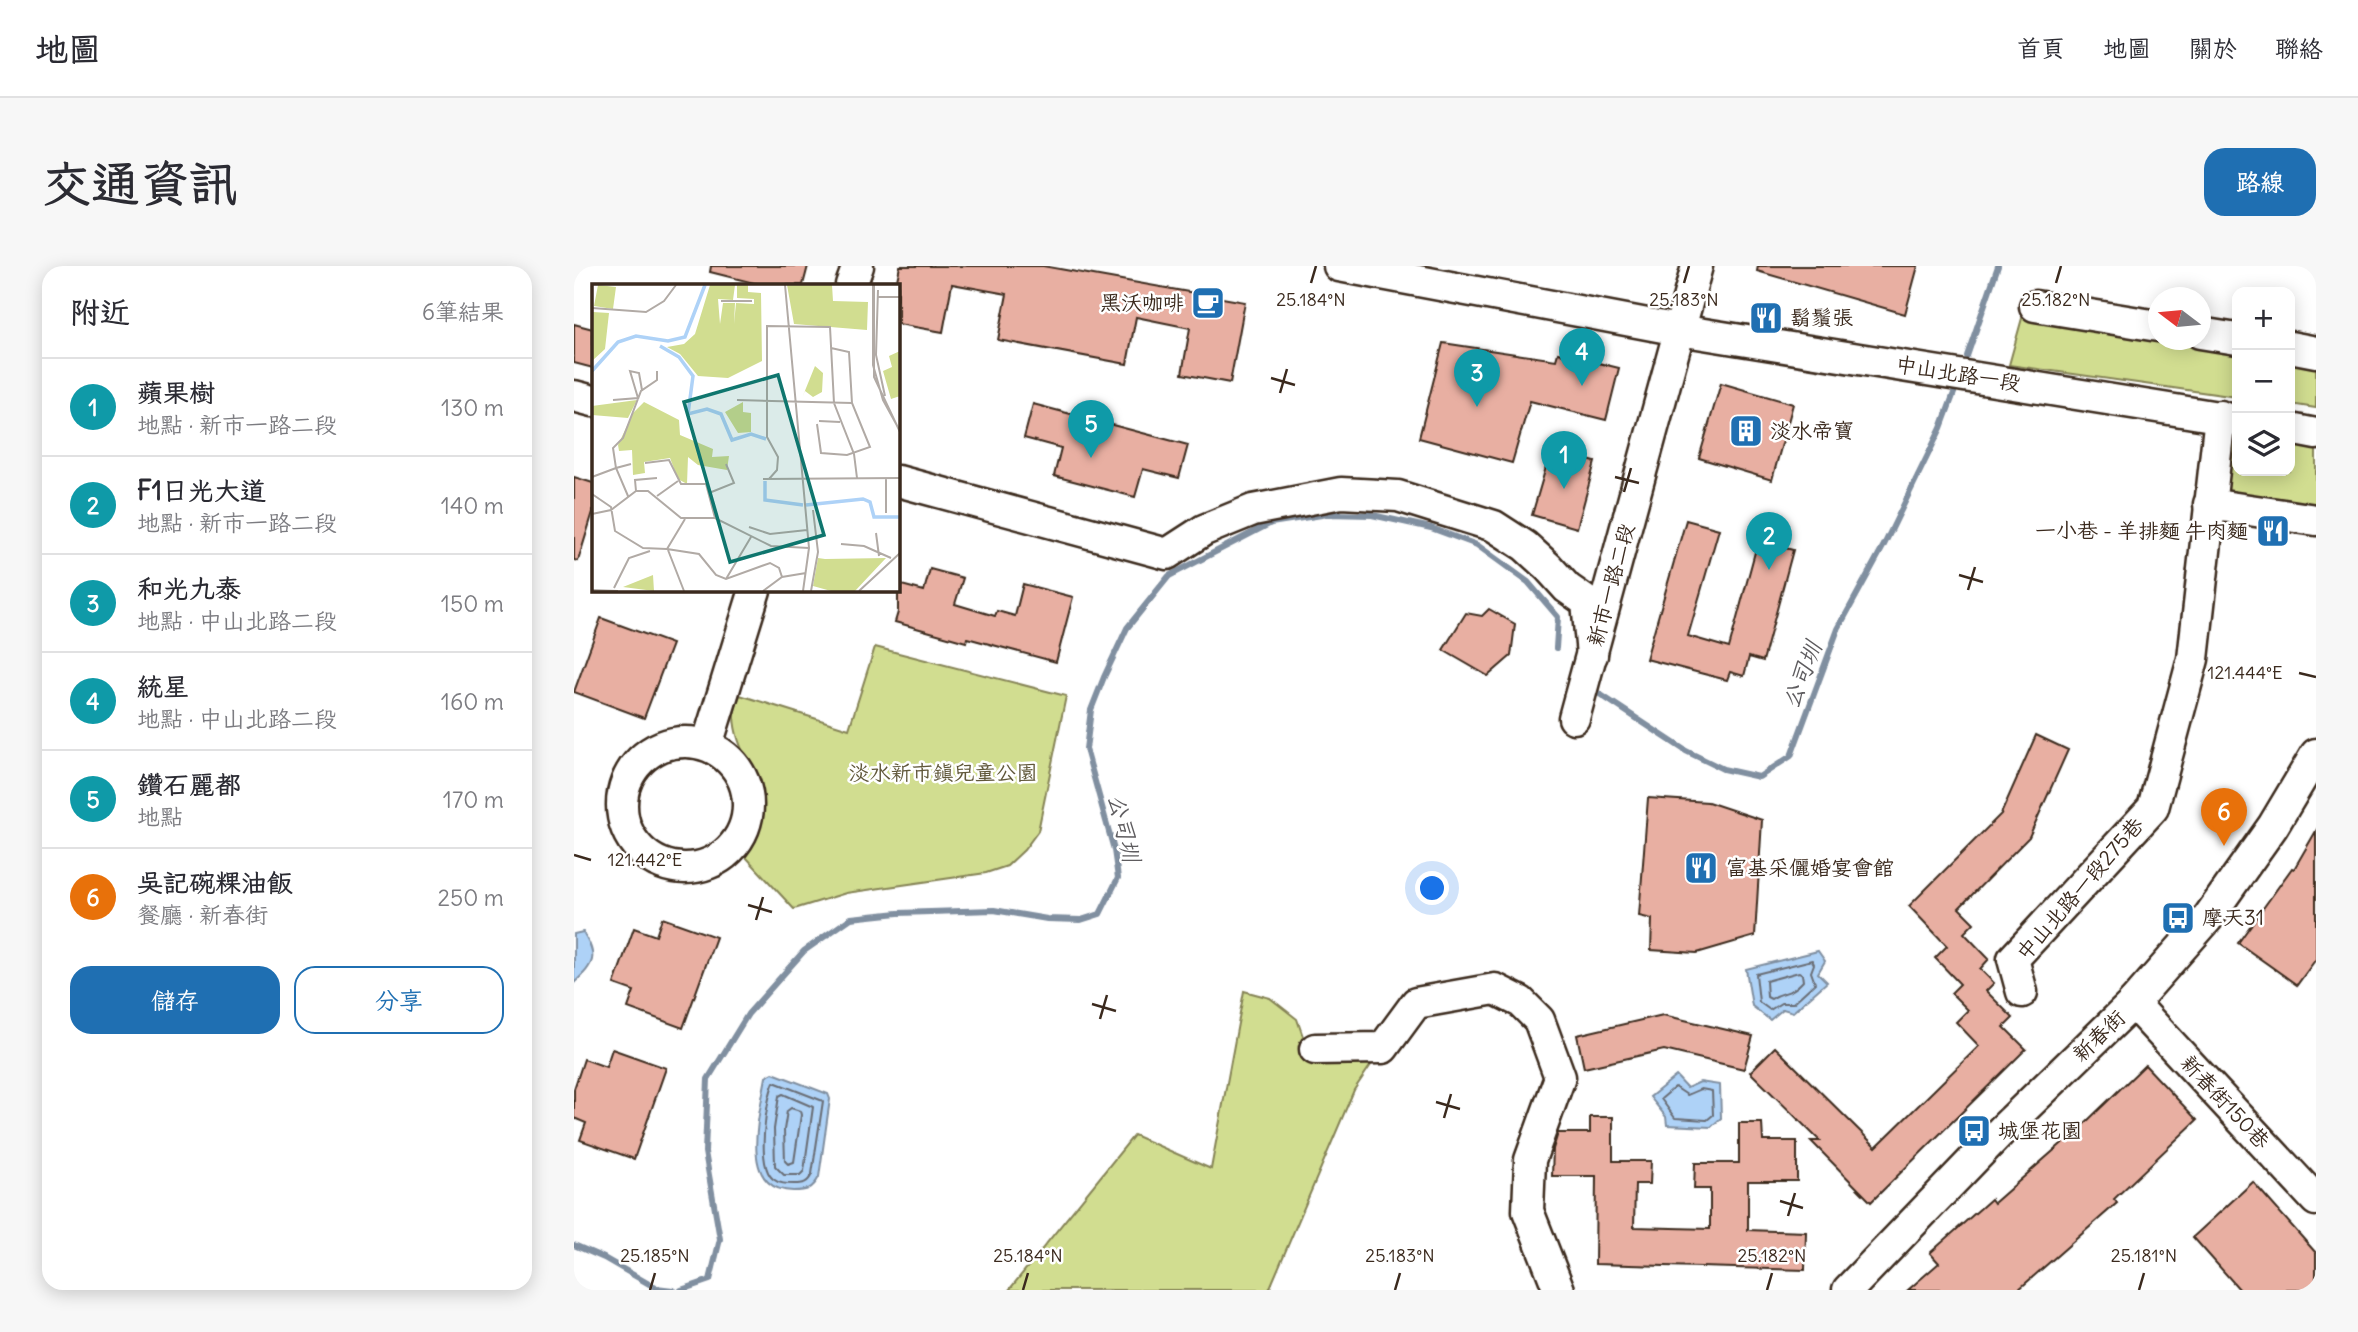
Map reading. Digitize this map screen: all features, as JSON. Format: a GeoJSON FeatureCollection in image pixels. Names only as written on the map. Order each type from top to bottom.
{"type":"FeatureCollection","features":[{"type":"Feature","properties":{"kind":"street"},"geometry":{"type":"LineString","coordinates":[[851,284],[858,266]]}},
{"type":"Feature","properties":{"kind":"street","name":"中山北路一段"},"geometry":{"type":"LineString","coordinates":[[1339,266],[1679,330],[2229,418]]}},
{"type":"Feature","properties":{"kind":"street","name":"新市一路二段"},"geometry":{"type":"LineString","coordinates":[[1574,718],[1698,266]]}},
{"type":"Feature","properties":{"kind":"street"},"geometry":{"type":"LineString","coordinates":[[2035,306],[2148,324]]}},
{"type":"Feature","properties":{"kind":"street"},"geometry":{"type":"LineString","coordinates":[[2211,335],[2232,338]]}},
{"type":"Feature","properties":{"kind":"street"},"geometry":{"type":"LineString","coordinates":[[2295,348],[2316,352]]}},
{"type":"Feature","properties":{"kind":"street"},"geometry":{"type":"LineString","coordinates":[[574,396],[592,401]]}},
{"type":"Feature","properties":{"kind":"street","name":"中山北路一段275巷"},"geometry":{"type":"LineString","coordinates":[[2022,992],[2013,959],[2153,808],[2193,659],[2209,503],[2229,418]]}},
{"type":"Feature","properties":{"kind":"street"},"geometry":{"type":"LineString","coordinates":[[2295,430],[2316,434]]}},
{"type":"Feature","properties":{"kind":"street"},"geometry":{"type":"LineString","coordinates":[[900,482],[1167,554],[1204,530],[1253,510],[1341,493],[1398,496],[1494,526],[1525,546],[1566,588],[1587,602],[1592,655]]}},
{"type":"Feature","properties":{"kind":"street"},"geometry":{"type":"LineString","coordinates":[[2209,503],[2316,520]]}},
{"type":"Feature","properties":{"kind":"street"},"geometry":{"type":"LineString","coordinates":[[707,745],[754,592]]}},
{"type":"Feature","properties":{"kind":"street"},"geometry":{"type":"LineString","coordinates":[[685,741],[707,745],[725,755],[738,769],[746,788],[748,808],[744,828],[734,845],[719,859],[701,867],[681,869],[662,864],[643,853],[629,836],[622,815],[622,793],[630,772],[645,755],[664,744],[685,741]]}},
{"type":"Feature","properties":{"kind":"street","name":"新春街"},"geometry":{"type":"LineString","coordinates":[[1848,1290],[2004,1128],[2133,1003],[2207,919],[2273,826],[2316,754]]}},
{"type":"Feature","properties":{"kind":"street"},"geometry":{"type":"LineString","coordinates":[[1315,1049],[1383,1048],[1416,1003],[1495,989],[1521,1002],[1539,1020],[1560,1077],[1531,1160],[1528,1211],[1559,1290]]}},
{"type":"Feature","properties":{"kind":"street","name":"新春街150巷"},"geometry":{"type":"LineString","coordinates":[[2133,1003],[2316,1200]]}},
{"type":"Feature","properties":{"kind":"green space"},"geometry":{"type":"Polygon","coordinates":[[[2024,311],[2148,338],[2148,350],[2211,350],[2211,341],[2232,344],[2232,396],[2009,365],[2024,311]]]}},
{"type":"Feature","properties":{"kind":"green space"},"geometry":{"type":"Polygon","coordinates":[[[2295,354],[2316,358],[2316,408],[2295,405],[2295,354]]]}},
{"type":"Feature","properties":{"kind":"green space"},"geometry":{"type":"Polygon","coordinates":[[[2230,433],[2232,476],[2295,476],[2295,446],[2316,450],[2316,511],[2220,495],[2230,433]]]}},
{"type":"Feature","properties":{"kind":"green space","name":"淡水新市鎮兒童公園"},"geometry":{"type":"Polygon","coordinates":[[[875,647],[1066,696],[1038,831],[1024,850],[1007,866],[986,873],[846,893],[794,909],[745,856],[757,835],[761,811],[757,783],[736,731],[735,708],[740,695],[849,729],[875,647]]]}},
{"type":"Feature","properties":{"kind":"green space"},"geometry":{"type":"Polygon","coordinates":[[[1244,991],[1270,998],[1297,1019],[1309,1054],[1377,1056],[1354,1090],[1269,1290],[1009,1290],[1134,1135],[1211,1169],[1244,991]]]}},
{"type":"Feature","properties":{"kind":"water"},"geometry":{"type":"Polygon","coordinates":[[[583,932],[591,948],[592,960],[574,983],[574,934],[583,932]]]}},
{"type":"Feature","properties":{"kind":"water"},"geometry":{"type":"Polygon","coordinates":[[[1818,951],[1825,961],[1818,973],[1827,982],[1793,1012],[1783,1009],[1770,1020],[1752,1006],[1746,969],[1818,951]]]}},
{"type":"Feature","properties":{"kind":"water"},"geometry":{"type":"Polygon","coordinates":[[[773,1073],[828,1094],[830,1099],[819,1177],[812,1187],[806,1190],[793,1191],[776,1187],[764,1178],[758,1164],[756,1147],[760,1110],[766,1077],[773,1073]]]}},
{"type":"Feature","properties":{"kind":"water"},"geometry":{"type":"Polygon","coordinates":[[[1676,1076],[1687,1088],[1700,1082],[1720,1085],[1721,1118],[1711,1127],[1667,1125],[1666,1117],[1650,1097],[1676,1076]]]}},
{"type":"Feature","properties":{"kind":"building"},"geometry":{"type":"Polygon","coordinates":[[[711,266],[808,266],[803,284],[758,284],[710,272],[711,266]]]}},
{"type":"Feature","properties":{"kind":"building"},"geometry":{"type":"Polygon","coordinates":[[[900,266],[1043,266],[1245,302],[1230,383],[1182,374],[1190,328],[1136,317],[1127,364],[998,340],[1007,294],[952,284],[943,332],[900,324],[900,284],[896,284],[900,266]]]}},
{"type":"Feature","properties":{"kind":"building"},"geometry":{"type":"Polygon","coordinates":[[[1758,266],[1918,266],[1905,314],[1757,271],[1758,266]]]}},
{"type":"Feature","properties":{"kind":"building"},"geometry":{"type":"Polygon","coordinates":[[[574,324],[592,329],[592,368],[574,363],[574,324]]]}},
{"type":"Feature","properties":{"kind":"building"},"geometry":{"type":"Polygon","coordinates":[[[1443,343],[1556,360],[1558,353],[1619,368],[1606,420],[1530,401],[1512,463],[1419,438],[1443,343]]]}},
{"type":"Feature","properties":{"kind":"building","name":"淡水帝寶"},"geometry":{"type":"Polygon","coordinates":[[[1721,383],[1793,404],[1772,480],[1699,458],[1721,383]]]}},
{"type":"Feature","properties":{"kind":"building"},"geometry":{"type":"Polygon","coordinates":[[[1033,404],[1188,445],[1179,478],[1143,469],[1135,497],[1054,476],[1061,448],[1024,438],[1033,404]]]}},
{"type":"Feature","properties":{"kind":"building"},"geometry":{"type":"Polygon","coordinates":[[[1551,450],[1595,462],[1577,528],[1532,515],[1551,450]]]}},
{"type":"Feature","properties":{"kind":"building"},"geometry":{"type":"Polygon","coordinates":[[[574,477],[592,483],[592,515],[578,561],[574,560],[574,477]]]}},
{"type":"Feature","properties":{"kind":"building"},"geometry":{"type":"Polygon","coordinates":[[[1686,520],[1719,529],[1688,636],[1729,648],[1758,541],[1793,550],[1763,661],[1749,657],[1744,676],[1730,672],[1727,680],[1646,659],[1686,520]]]}},
{"type":"Feature","properties":{"kind":"building"},"geometry":{"type":"Polygon","coordinates":[[[930,569],[963,578],[955,604],[995,616],[997,611],[1015,616],[1023,584],[1073,597],[1056,662],[967,638],[966,642],[895,622],[900,585],[924,591],[930,569]]]}},
{"type":"Feature","properties":{"kind":"building"},"geometry":{"type":"Polygon","coordinates":[[[1489,609],[1515,624],[1511,656],[1488,676],[1443,650],[1466,613],[1482,616],[1489,609]]]}},
{"type":"Feature","properties":{"kind":"building"},"geometry":{"type":"Polygon","coordinates":[[[601,618],[672,644],[644,718],[574,692],[601,618]]]}},
{"type":"Feature","properties":{"kind":"building"},"geometry":{"type":"Polygon","coordinates":[[[2036,735],[2068,750],[2029,837],[1959,908],[1974,923],[1964,933],[1989,959],[1980,969],[1994,983],[1986,991],[2013,1018],[2004,1027],[2026,1049],[1871,1202],[1811,1141],[1820,1141],[1750,1072],[1775,1047],[1876,1147],[1979,1046],[1956,1022],[1968,1010],[1951,993],[1960,984],[1935,958],[1947,946],[1909,906],[2001,814],[2036,735]]]}},
{"type":"Feature","properties":{"kind":"building","name":"富基采儷婚宴會館"},"geometry":{"type":"Polygon","coordinates":[[[1648,798],[1708,802],[1762,820],[1755,936],[1697,953],[1651,950],[1652,919],[1639,916],[1648,798]]]}},
{"type":"Feature","properties":{"kind":"building"},"geometry":{"type":"Polygon","coordinates":[[[2316,831],[2316,959],[2297,985],[2238,943],[2292,868],[2294,869],[2316,831]]]}},
{"type":"Feature","properties":{"kind":"building"},"geometry":{"type":"Polygon","coordinates":[[[662,918],[716,937],[683,1028],[628,1008],[634,991],[614,984],[634,928],[656,936],[662,918]]]}},
{"type":"Feature","properties":{"kind":"building"},"geometry":{"type":"Polygon","coordinates":[[[1663,1015],[1753,1036],[1744,1069],[1664,1050],[1584,1068],[1577,1035],[1663,1015]]]}},
{"type":"Feature","properties":{"kind":"building"},"geometry":{"type":"Polygon","coordinates":[[[612,1049],[666,1068],[634,1159],[580,1140],[586,1123],[574,1118],[574,1089],[584,1059],[606,1067],[612,1049]]]}},
{"type":"Feature","properties":{"kind":"building"},"geometry":{"type":"Polygon","coordinates":[[[2145,1065],[2197,1120],[2114,1199],[2117,1203],[2018,1290],[1908,1290],[1939,1263],[1930,1253],[1991,1199],[1994,1203],[2084,1124],[2145,1065]]]}},
{"type":"Feature","properties":{"kind":"building"},"geometry":{"type":"Polygon","coordinates":[[[1590,1117],[1613,1117],[1613,1161],[1651,1161],[1650,1184],[1635,1184],[1634,1227],[1710,1229],[1710,1189],[1694,1189],[1695,1163],[1739,1163],[1739,1123],[1762,1123],[1763,1141],[1797,1141],[1797,1181],[1748,1181],[1748,1230],[1806,1232],[1805,1270],[1595,1264],[1596,1176],[1552,1176],[1553,1149],[1558,1133],[1590,1133],[1590,1117]]]}},
{"type":"Feature","properties":{"kind":"building"},"geometry":{"type":"Polygon","coordinates":[[[2253,1182],[2316,1253],[2316,1290],[2240,1290],[2193,1237],[2253,1182]]]}},
{"type":"Feature","properties":{"kind":"waterway","name":"公司圳"},"geometry":{"type":"LineString","coordinates":[[1967,356],[1998,266]]}},
{"type":"Feature","properties":{"kind":"waterway","name":"公司圳"},"geometry":{"type":"LineString","coordinates":[[1592,689],[1686,751],[1723,769],[1759,777],[1791,756],[1838,629],[1884,545],[1941,428],[1954,393]]}},
{"type":"Feature","properties":{"kind":"waterway","name":"公司圳"},"geometry":{"type":"LineString","coordinates":[[681,1290],[710,1280],[720,1239],[705,1152],[708,1079],[748,1014],[804,951],[851,918],[898,913],[994,910],[1047,919],[1081,920],[1100,914],[1118,878],[1114,850],[1086,749],[1091,710],[1127,628],[1169,576],[1271,523],[1328,514],[1372,515],[1431,528],[1477,545],[1528,582],[1558,617],[1556,648]]}},
{"type":"Feature","properties":{"kind":"waterway","name":"公司圳"},"geometry":{"type":"LineString","coordinates":[[574,1245],[604,1258],[656,1288],[673,1290]]}},
{"type":"Feature","properties":{"kind":"place","name":"黑沃咖啡"},"geometry":{"type":"Point","coordinates":[1208,303]}},
{"type":"Feature","properties":{"kind":"place","name":"鬍鬚張"},"geometry":{"type":"Point","coordinates":[1766,318]}},
{"type":"Feature","properties":{"kind":"place","name":"統星"},"geometry":{"type":"Point","coordinates":[1582,386]}},
{"type":"Feature","properties":{"kind":"place","name":"和光九泰"},"geometry":{"type":"Point","coordinates":[1477,407]}},
{"type":"Feature","properties":{"kind":"place","name":"淡水帝寶"},"geometry":{"type":"Point","coordinates":[1746,431]}},
{"type":"Feature","properties":{"kind":"place","name":"鑽石麗都"},"geometry":{"type":"Point","coordinates":[1091,458]}},
{"type":"Feature","properties":{"kind":"place","name":"蘋果樹"},"geometry":{"type":"Point","coordinates":[1564,489]}},
{"type":"Feature","properties":{"kind":"place","name":"一小巷 - 羊排麵 牛肉麵"},"geometry":{"type":"Point","coordinates":[2273,531]}},
{"type":"Feature","properties":{"kind":"place","name":"F1日光大道"},"geometry":{"type":"Point","coordinates":[1769,570]}},
{"type":"Feature","properties":{"kind":"place","name":"吳記碗粿油飯"},"geometry":{"type":"Point","coordinates":[2224,846]}},
{"type":"Feature","properties":{"kind":"place","name":"富基采儷婚宴會館"},"geometry":{"type":"Point","coordinates":[1701,868]}},
{"type":"Feature","properties":{"kind":"place","name":"摩天31"},"geometry":{"type":"Point","coordinates":[2178,918]}},
{"type":"Feature","properties":{"kind":"place","name":"城堡花園"},"geometry":{"type":"Point","coordinates":[1974,1131]}}]}
